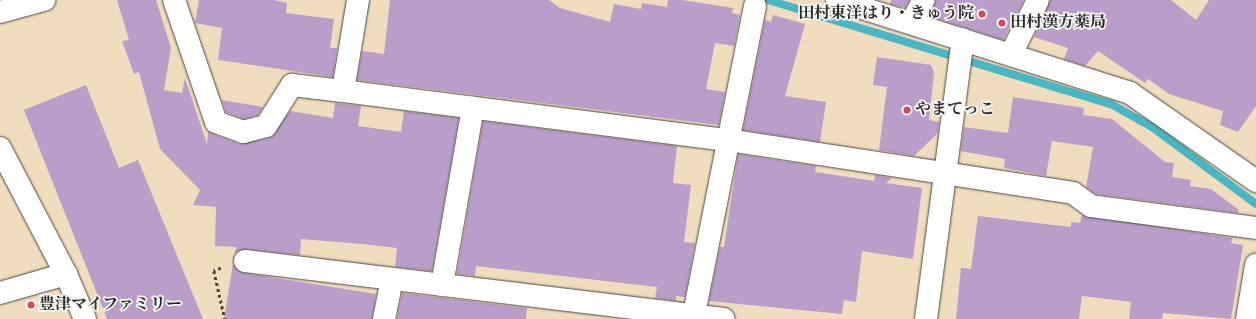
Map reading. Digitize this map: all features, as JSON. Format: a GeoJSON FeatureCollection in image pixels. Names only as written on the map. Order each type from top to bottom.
{"type":"FeatureCollection","features":[{"type":"Feature","properties":{"kind":"street"},"geometry":{"type":"LineString","coordinates":[[0,12],[44,0]]}},
{"type":"Feature","properties":{"kind":"street"},"geometry":{"type":"LineString","coordinates":[[174,0],[216,122],[243,132],[266,126],[292,85],[728,140],[1073,193],[1091,206],[1256,228]]}},
{"type":"Feature","properties":{"kind":"street"},"geometry":{"type":"LineString","coordinates":[[343,91],[358,0]]}},
{"type":"Feature","properties":{"kind":"street"},"geometry":{"type":"LineString","coordinates":[[837,0],[911,23],[961,51],[1011,54],[1105,83],[1141,98],[1256,181]]}},
{"type":"Feature","properties":{"kind":"street"},"geometry":{"type":"LineString","coordinates":[[911,23],[924,0]]}},
{"type":"Feature","properties":{"kind":"street"},"geometry":{"type":"LineString","coordinates":[[1011,54],[1038,0]]}},
{"type":"Feature","properties":{"kind":"street"},"geometry":{"type":"LineString","coordinates":[[694,317],[755,6]]}},
{"type":"Feature","properties":{"kind":"street"},"geometry":{"type":"LineString","coordinates":[[926,319],[943,173],[961,51]]}},
{"type":"Feature","properties":{"kind":"street"},"geometry":{"type":"LineString","coordinates":[[442,285],[474,108]]}},
{"type":"Feature","properties":{"kind":"street"},"geometry":{"type":"LineString","coordinates":[[0,148],[66,274],[85,319]]}},
{"type":"Feature","properties":{"kind":"street"},"geometry":{"type":"LineString","coordinates":[[245,261],[694,317],[724,319]]}},
{"type":"Feature","properties":{"kind":"street"},"geometry":{"type":"LineString","coordinates":[[1247,319],[1256,265]]}},
{"type":"Feature","properties":{"kind":"street"},"geometry":{"type":"LineString","coordinates":[[0,293],[66,274]]}},
{"type":"Feature","properties":{"kind":"street"},"geometry":{"type":"LineString","coordinates":[[384,319],[392,279]]}},
{"type":"Feature","properties":{"kind":"path"},"geometry":{"type":"LineString","coordinates":[[214,271],[225,319]]}},
{"type":"Feature","properties":{"kind":"building"},"geometry":{"type":"Polygon","coordinates":[[[117,0],[156,0],[171,48],[164,90],[182,93],[185,78],[207,144],[208,132],[239,144],[269,138],[290,111],[333,118],[335,103],[361,106],[358,126],[401,132],[404,111],[459,118],[432,271],[395,267],[397,248],[301,239],[300,255],[246,249],[235,254],[236,247],[215,246],[216,207],[193,205],[200,190],[160,149],[139,72],[134,74],[122,41],[129,40],[117,0]]]}},
{"type":"Feature","properties":{"kind":"building"},"geometry":{"type":"Polygon","coordinates":[[[199,0],[274,0],[287,3],[286,13],[334,19],[330,48],[337,48],[333,77],[218,60],[222,28],[195,23],[199,0]]]}},
{"type":"Feature","properties":{"kind":"building"},"geometry":{"type":"Polygon","coordinates":[[[390,0],[549,0],[560,8],[610,22],[614,4],[641,9],[642,3],[667,7],[668,0],[682,0],[733,8],[732,13],[740,15],[734,46],[715,43],[706,89],[725,92],[719,125],[357,80],[362,51],[384,54],[390,0]]]}},
{"type":"Feature","properties":{"kind":"building"},"geometry":{"type":"Polygon","coordinates":[[[891,0],[910,0],[905,8],[890,4],[891,0]]]}},
{"type":"Feature","properties":{"kind":"building"},"geometry":{"type":"Polygon","coordinates":[[[936,0],[1024,0],[1003,40],[929,16],[936,0]]]}},
{"type":"Feature","properties":{"kind":"building"},"geometry":{"type":"Polygon","coordinates":[[[1050,0],[1171,0],[1196,20],[1209,0],[1256,0],[1256,106],[1238,132],[1220,125],[1223,111],[1169,94],[1148,79],[1145,83],[1098,51],[1085,66],[1064,59],[1068,48],[1034,37],[1050,0]]]}},
{"type":"Feature","properties":{"kind":"building"},"geometry":{"type":"Polygon","coordinates":[[[773,15],[805,24],[785,96],[826,102],[820,142],[743,130],[765,20],[771,22],[773,15]]]}},
{"type":"Feature","properties":{"kind":"building","name":"やまてっこ"},"geometry":{"type":"Polygon","coordinates":[[[877,57],[931,65],[934,73],[929,120],[939,122],[938,133],[914,156],[879,150],[887,87],[873,85],[877,57]]]}},
{"type":"Feature","properties":{"kind":"building"},"geometry":{"type":"Polygon","coordinates":[[[86,85],[119,168],[138,160],[203,319],[107,319],[24,110],[86,85]]]}},
{"type":"Feature","properties":{"kind":"building"},"geometry":{"type":"Polygon","coordinates":[[[1013,97],[1084,108],[1083,115],[1112,119],[1165,162],[1174,163],[1172,177],[1191,180],[1190,186],[1211,189],[1239,210],[1238,213],[1096,194],[1086,187],[1093,147],[1052,141],[1046,176],[1004,168],[1005,159],[961,151],[964,127],[1008,133],[1013,97]]]}},
{"type":"Feature","properties":{"kind":"building"},"geometry":{"type":"Polygon","coordinates":[[[222,100],[263,107],[258,115],[244,119],[226,112],[222,100]]]}},
{"type":"Feature","properties":{"kind":"building"},"geometry":{"type":"Polygon","coordinates":[[[483,121],[677,146],[673,183],[691,185],[684,242],[695,243],[685,297],[676,296],[676,301],[655,298],[657,287],[476,266],[475,276],[457,274],[483,121]]]}},
{"type":"Feature","properties":{"kind":"building"},"geometry":{"type":"Polygon","coordinates":[[[738,154],[816,166],[815,172],[874,181],[875,175],[892,178],[886,183],[922,188],[913,259],[862,251],[856,302],[844,300],[842,314],[709,301],[720,247],[724,247],[738,154]]]}},
{"type":"Feature","properties":{"kind":"building"},"geometry":{"type":"Polygon","coordinates":[[[1082,215],[1233,238],[1231,243],[1243,245],[1231,319],[1163,313],[1162,319],[1129,319],[1131,302],[1082,296],[1079,319],[956,319],[961,268],[971,269],[978,216],[1071,227],[1071,222],[1080,223],[1082,215]]]}},
{"type":"Feature","properties":{"kind":"building"},"geometry":{"type":"Polygon","coordinates":[[[233,264],[244,273],[376,294],[372,319],[224,319],[233,264]]]}},
{"type":"Feature","properties":{"kind":"building"},"geometry":{"type":"Polygon","coordinates":[[[402,293],[527,308],[526,319],[397,319],[402,293]]]}},
{"type":"Feature","properties":{"kind":"waterway"},"geometry":{"type":"LineString","coordinates":[[768,0],[1111,104],[1152,127],[1256,204]]}},
{"type":"Feature","properties":{"kind":"place","name":"田村東洋はり・きゅう院"},"geometry":{"type":"Point","coordinates":[982,14]}},
{"type":"Feature","properties":{"kind":"place","name":"田村漢方薬局"},"geometry":{"type":"Point","coordinates":[1002,23]}},
{"type":"Feature","properties":{"kind":"place","name":"やまてっこ"},"geometry":{"type":"Point","coordinates":[907,110]}},
{"type":"Feature","properties":{"kind":"place","name":"豊津マイファミリー"},"geometry":{"type":"Point","coordinates":[31,305]}}]}
